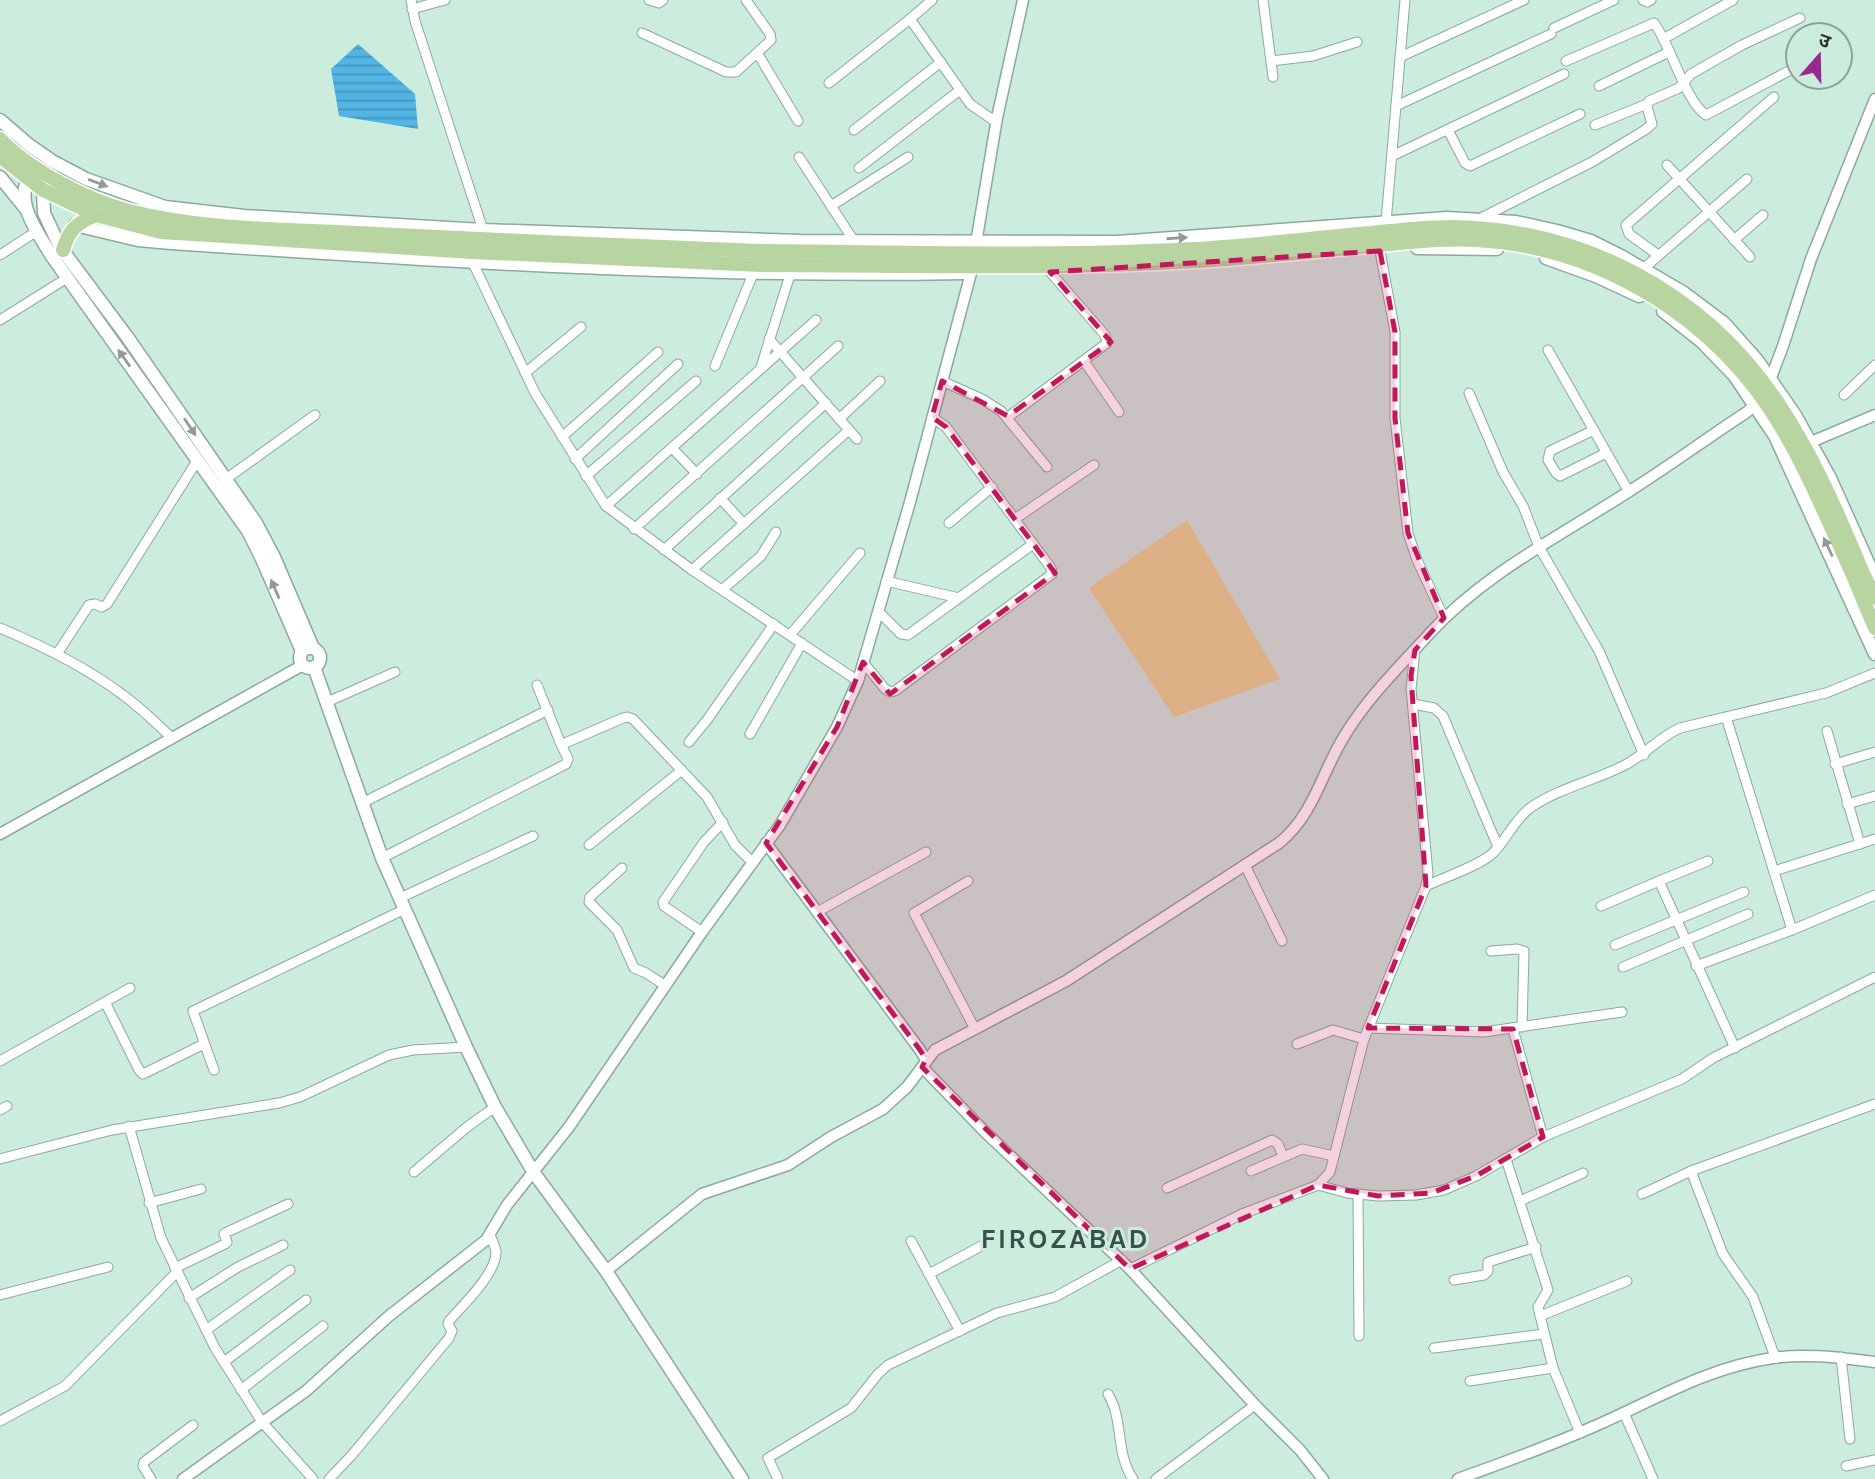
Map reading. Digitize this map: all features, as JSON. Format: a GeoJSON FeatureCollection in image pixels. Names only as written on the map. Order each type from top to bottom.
{"type":"FeatureCollection","features":[{"type":"Feature","properties":{"kind":"main road"},"geometry":{"type":"LineString","coordinates":[[0,120],[35,167]]}},
{"type":"Feature","properties":{"kind":"main road"},"geometry":{"type":"LineString","coordinates":[[0,139],[96,215],[130,225],[188,235],[759,263]]}},
{"type":"Feature","properties":{"kind":"main road"},"geometry":{"type":"LineString","coordinates":[[0,156],[35,167],[99,201],[127,210],[198,224],[482,240],[759,263],[790,275],[1181,268],[1448,247],[1524,253],[1563,263],[1654,304],[1700,341],[1734,375],[1775,436],[1875,654]]}},
{"type":"Feature","properties":{"kind":"main road"},"geometry":{"type":"LineString","coordinates":[[26,209],[24,189],[35,167]]}},
{"type":"Feature","properties":{"kind":"main road"},"geometry":{"type":"LineString","coordinates":[[0,177],[26,209],[67,278],[256,545],[327,702],[382,858],[495,1107],[534,1173],[606,1271],[742,1479]]}},
{"type":"Feature","properties":{"kind":"main road"},"geometry":{"type":"LineString","coordinates":[[50,177],[86,179],[165,207],[198,213],[483,230],[731,240],[1117,242],[1447,218],[1516,222],[1591,241],[1684,293],[1724,323],[1771,378],[1830,478],[1863,573],[1875,628]]}},
{"type":"Feature","properties":{"kind":"main road"},"geometry":{"type":"LineString","coordinates":[[50,177],[44,212],[63,250],[157,379],[266,540],[308,658]]}},
{"type":"Feature","properties":{"kind":"main road"},"geometry":{"type":"LineString","coordinates":[[63,250],[68,234],[75,225],[96,215]]}},
{"type":"Feature","properties":{"kind":"main road"},"geometry":{"type":"LineString","coordinates":[[75,225],[138,240],[473,263],[1120,266],[1422,241],[1476,240],[1524,246],[1564,255],[1626,280],[1657,297],[1723,352],[1752,385],[1781,427],[1875,598]]}},
{"type":"Feature","properties":{"kind":"main road"},"geometry":{"type":"LineString","coordinates":[[145,387],[157,379]]}},
{"type":"Feature","properties":{"kind":"street"},"geometry":{"type":"LineString","coordinates":[[445,0],[412,4],[422,46],[483,230]]}},
{"type":"Feature","properties":{"kind":"street"},"geometry":{"type":"LineString","coordinates":[[649,0],[659,3],[663,0]]}},
{"type":"Feature","properties":{"kind":"street"},"geometry":{"type":"LineString","coordinates":[[642,33],[731,73],[739,70],[758,54],[769,44],[771,37],[746,0]]}},
{"type":"Feature","properties":{"kind":"street"},"geometry":{"type":"LineString","coordinates":[[829,83],[932,0]]}},
{"type":"Feature","properties":{"kind":"street"},"geometry":{"type":"LineString","coordinates":[[183,1479],[306,1391],[389,1315],[490,1235],[507,1205],[534,1173],[611,1068],[702,932],[780,825],[818,762],[858,681],[942,381],[971,273],[996,122],[1023,0]]}},
{"type":"Feature","properties":{"kind":"street"},"geometry":{"type":"LineString","coordinates":[[1264,0],[1273,77]]}},
{"type":"Feature","properties":{"kind":"street"},"geometry":{"type":"LineString","coordinates":[[1386,222],[1405,0]]}},
{"type":"Feature","properties":{"kind":"street"},"geometry":{"type":"LineString","coordinates":[[1400,57],[1524,0]]}},
{"type":"Feature","properties":{"kind":"street"},"geometry":{"type":"LineString","coordinates":[[1396,106],[1614,0]]}},
{"type":"Feature","properties":{"kind":"street"},"geometry":{"type":"LineString","coordinates":[[1643,0],[1651,0]]}},
{"type":"Feature","properties":{"kind":"street"},"geometry":{"type":"LineString","coordinates":[[1663,39],[1733,0]]}},
{"type":"Feature","properties":{"kind":"street"},"geometry":{"type":"LineString","coordinates":[[1595,125],[1679,88],[1690,74],[1742,45],[1800,18]]}},
{"type":"Feature","properties":{"kind":"street"},"geometry":{"type":"LineString","coordinates":[[910,19],[974,109],[996,122]]}},
{"type":"Feature","properties":{"kind":"street"},"geometry":{"type":"LineString","coordinates":[[1566,61],[1651,22],[1657,25],[1684,82],[1706,115],[1784,73]]}},
{"type":"Feature","properties":{"kind":"street"},"geometry":{"type":"LineString","coordinates":[[1271,61],[1306,58],[1357,42]]}},
{"type":"Feature","properties":{"kind":"street"},"geometry":{"type":"LineString","coordinates":[[1599,86],[1670,52]]}},
{"type":"Feature","properties":{"kind":"street"},"geometry":{"type":"LineString","coordinates":[[758,54],[798,121]]}},
{"type":"Feature","properties":{"kind":"street"},"geometry":{"type":"LineString","coordinates":[[854,130],[941,62]]}},
{"type":"Feature","properties":{"kind":"street"},"geometry":{"type":"LineString","coordinates":[[1392,156],[1564,74]]}},
{"type":"Feature","properties":{"kind":"street"},"geometry":{"type":"LineString","coordinates":[[859,168],[960,90]]}},
{"type":"Feature","properties":{"kind":"street"},"geometry":{"type":"LineString","coordinates":[[1658,255],[1629,234],[1626,225],[1774,97]]}},
{"type":"Feature","properties":{"kind":"street"},"geometry":{"type":"LineString","coordinates":[[606,1271],[702,1194],[788,1166],[831,1137],[883,1109],[907,1087],[935,1050],[1066,982],[1279,843],[1298,825],[1352,723],[1384,682],[1444,618],[1481,587],[1539,547],[1629,492],[1755,405],[1771,378],[1811,259],[1875,99]]}},
{"type":"Feature","properties":{"kind":"street"},"geometry":{"type":"LineString","coordinates":[[1481,218],[1592,162],[1649,127],[1651,120],[1647,104]]}},
{"type":"Feature","properties":{"kind":"street"},"geometry":{"type":"LineString","coordinates":[[1448,130],[1465,163],[1470,166],[1580,114]]}},
{"type":"Feature","properties":{"kind":"street"},"geometry":{"type":"LineString","coordinates":[[799,157],[854,241]]}},
{"type":"Feature","properties":{"kind":"street"},"geometry":{"type":"LineString","coordinates":[[831,206],[908,157]]}},
{"type":"Feature","properties":{"kind":"street"},"geometry":{"type":"LineString","coordinates":[[1667,165],[1750,257]]}},
{"type":"Feature","properties":{"kind":"street"},"geometry":{"type":"LineString","coordinates":[[1643,269],[1747,179]]}},
{"type":"Feature","properties":{"kind":"street"},"geometry":{"type":"LineString","coordinates":[[1734,240],[1763,215]]}},
{"type":"Feature","properties":{"kind":"street"},"geometry":{"type":"LineString","coordinates":[[0,255],[37,231]]}},
{"type":"Feature","properties":{"kind":"street"},"geometry":{"type":"LineString","coordinates":[[1380,251],[1395,332],[1395,418],[1408,533],[1417,560],[1444,618]]}},
{"type":"Feature","properties":{"kind":"street"},"geometry":{"type":"LineString","coordinates":[[473,263],[525,373],[606,506],[692,570],[858,681]]}},
{"type":"Feature","properties":{"kind":"street"},"geometry":{"type":"LineString","coordinates":[[715,366],[759,263]]}},
{"type":"Feature","properties":{"kind":"street"},"geometry":{"type":"LineString","coordinates":[[1008,417],[1104,347],[1107,339],[1051,272]]}},
{"type":"Feature","properties":{"kind":"street"},"geometry":{"type":"LineString","coordinates":[[760,369],[790,275]]}},
{"type":"Feature","properties":{"kind":"street"},"geometry":{"type":"LineString","coordinates":[[0,320],[67,278]]}},
{"type":"Feature","properties":{"kind":"street"},"geometry":{"type":"LineString","coordinates":[[606,506],[816,320]]}},
{"type":"Feature","properties":{"kind":"street"},"geometry":{"type":"LineString","coordinates":[[525,373],[581,327]]}},
{"type":"Feature","properties":{"kind":"street"},"geometry":{"type":"LineString","coordinates":[[769,339],[857,439]]}},
{"type":"Feature","properties":{"kind":"street"},"geometry":{"type":"LineString","coordinates":[[634,529],[838,346]]}},
{"type":"Feature","properties":{"kind":"street"},"geometry":{"type":"LineString","coordinates":[[1548,350],[1629,492]]}},
{"type":"Feature","properties":{"kind":"street"},"geometry":{"type":"LineString","coordinates":[[562,437],[658,352]]}},
{"type":"Feature","properties":{"kind":"street"},"geometry":{"type":"LineString","coordinates":[[1084,361],[1119,412]]}},
{"type":"Feature","properties":{"kind":"street"},"geometry":{"type":"LineString","coordinates":[[575,458],[678,364]]}},
{"type":"Feature","properties":{"kind":"street"},"geometry":{"type":"LineString","coordinates":[[1844,395],[1875,365]]}},
{"type":"Feature","properties":{"kind":"street"},"geometry":{"type":"LineString","coordinates":[[586,476],[696,381]]}},
{"type":"Feature","properties":{"kind":"street"},"geometry":{"type":"LineString","coordinates":[[839,419],[880,381]]}},
{"type":"Feature","properties":{"kind":"street"},"geometry":{"type":"LineString","coordinates":[[942,381],[982,399],[1008,417],[1047,467]]}},
{"type":"Feature","properties":{"kind":"street"},"geometry":{"type":"LineString","coordinates":[[1469,393],[1539,547],[1599,651],[1644,755]]}},
{"type":"Feature","properties":{"kind":"street"},"geometry":{"type":"LineString","coordinates":[[664,550],[826,403]]}},
{"type":"Feature","properties":{"kind":"street"},"geometry":{"type":"LineString","coordinates":[[226,480],[315,415]]}},
{"type":"Feature","properties":{"kind":"street"},"geometry":{"type":"LineString","coordinates":[[1811,442],[1875,415]]}},
{"type":"Feature","properties":{"kind":"street"},"geometry":{"type":"LineString","coordinates":[[863,662],[885,689],[895,691],[1050,576],[1051,568],[992,487],[946,428],[932,417]]}},
{"type":"Feature","properties":{"kind":"street"},"geometry":{"type":"LineString","coordinates":[[692,570],[849,430]]}},
{"type":"Feature","properties":{"kind":"street"},"geometry":{"type":"LineString","coordinates":[[1594,430],[1550,451],[1548,460],[1560,476],[1606,453]]}},
{"type":"Feature","properties":{"kind":"street"},"geometry":{"type":"LineString","coordinates":[[672,448],[697,474]]}},
{"type":"Feature","properties":{"kind":"street"},"geometry":{"type":"LineString","coordinates":[[57,654],[91,603],[102,607],[107,604],[197,461]]}},
{"type":"Feature","properties":{"kind":"street"},"geometry":{"type":"LineString","coordinates":[[1015,519],[1094,465]]}},
{"type":"Feature","properties":{"kind":"street"},"geometry":{"type":"LineString","coordinates":[[949,523],[992,487]]}},
{"type":"Feature","properties":{"kind":"street"},"geometry":{"type":"LineString","coordinates":[[720,498],[744,524]]}},
{"type":"Feature","properties":{"kind":"street"},"geometry":{"type":"LineString","coordinates":[[722,590],[761,556],[776,532]]}},
{"type":"Feature","properties":{"kind":"street"},"geometry":{"type":"LineString","coordinates":[[878,611],[901,634],[908,635],[1033,544]]}},
{"type":"Feature","properties":{"kind":"street"},"geometry":{"type":"LineString","coordinates":[[790,635],[860,553]]}},
{"type":"Feature","properties":{"kind":"street"},"geometry":{"type":"LineString","coordinates":[[887,581],[959,598]]}},
{"type":"Feature","properties":{"kind":"street"},"geometry":{"type":"LineString","coordinates":[[689,742],[774,624]]}},
{"type":"Feature","properties":{"kind":"street"},"geometry":{"type":"LineString","coordinates":[[0,628],[57,654],[123,694],[172,738]]}},
{"type":"Feature","properties":{"kind":"street"},"geometry":{"type":"LineString","coordinates":[[750,734],[802,643]]}},
{"type":"Feature","properties":{"kind":"street"},"geometry":{"type":"LineString","coordinates":[[778,1479],[768,1460],[771,1455],[851,1408],[888,1365],[1007,1310],[1055,1297],[1242,1214],[1318,1185],[1330,1172],[1364,1038],[1426,886],[1428,864],[1411,676],[1415,650]]}},
{"type":"Feature","properties":{"kind":"street"},"geometry":{"type":"LineString","coordinates":[[0,834],[308,658]]}},
{"type":"Feature","properties":{"kind":"street"},"geometry":{"type":"LineString","coordinates":[[327,702],[395,672]]}},
{"type":"Feature","properties":{"kind":"street"},"geometry":{"type":"LineString","coordinates":[[1426,886],[1487,858],[1520,817],[1539,802],[1624,766],[1644,755],[1670,732],[1826,693],[1875,673]]}},
{"type":"Feature","properties":{"kind":"street"},"geometry":{"type":"LineString","coordinates":[[382,858],[566,764],[568,759],[537,685]]}},
{"type":"Feature","properties":{"kind":"street"},"geometry":{"type":"LineString","coordinates":[[1413,704],[1434,708],[1443,716],[1498,847]]}},
{"type":"Feature","properties":{"kind":"street"},"geometry":{"type":"LineString","coordinates":[[362,803],[548,710]]}},
{"type":"Feature","properties":{"kind":"street"},"geometry":{"type":"LineString","coordinates":[[560,742],[567,743],[627,717],[633,719],[707,797],[735,845],[752,862]]}},
{"type":"Feature","properties":{"kind":"street"},"geometry":{"type":"LineString","coordinates":[[1726,717],[1792,930]]}},
{"type":"Feature","properties":{"kind":"street"},"geometry":{"type":"LineString","coordinates":[[1827,730],[1860,844]]}},
{"type":"Feature","properties":{"kind":"street"},"geometry":{"type":"LineString","coordinates":[[1835,764],[1875,752]]}},
{"type":"Feature","properties":{"kind":"street"},"geometry":{"type":"LineString","coordinates":[[589,845],[682,770]]}},
{"type":"Feature","properties":{"kind":"street"},"geometry":{"type":"LineString","coordinates":[[1847,804],[1875,796]]}},
{"type":"Feature","properties":{"kind":"street"},"geometry":{"type":"LineString","coordinates":[[702,932],[664,906],[663,902],[704,842],[723,822]]}},
{"type":"Feature","properties":{"kind":"street"},"geometry":{"type":"LineString","coordinates":[[214,1070],[193,1011],[533,836]]}},
{"type":"Feature","properties":{"kind":"street"},"geometry":{"type":"LineString","coordinates":[[1774,871],[1875,839]]}},
{"type":"Feature","properties":{"kind":"street"},"geometry":{"type":"LineString","coordinates":[[766,843],[920,1050],[924,1063],[985,1132],[1126,1264],[1323,1479]]}},
{"type":"Feature","properties":{"kind":"street"},"geometry":{"type":"LineString","coordinates":[[817,912],[926,852]]}},
{"type":"Feature","properties":{"kind":"street"},"geometry":{"type":"LineString","coordinates":[[1601,906],[1708,861]]}},
{"type":"Feature","properties":{"kind":"street"},"geometry":{"type":"LineString","coordinates":[[1245,865],[1282,941]]}},
{"type":"Feature","properties":{"kind":"street"},"geometry":{"type":"LineString","coordinates":[[622,868],[590,897],[589,902],[617,930],[634,968],[666,986]]}},
{"type":"Feature","properties":{"kind":"street"},"geometry":{"type":"LineString","coordinates":[[968,881],[914,913],[975,1029]]}},
{"type":"Feature","properties":{"kind":"street"},"geometry":{"type":"LineString","coordinates":[[1660,881],[1735,1048]]}},
{"type":"Feature","properties":{"kind":"street"},"geometry":{"type":"LineString","coordinates":[[1615,945],[1744,892]]}},
{"type":"Feature","properties":{"kind":"street"},"geometry":{"type":"LineString","coordinates":[[1696,966],[1875,895]]}},
{"type":"Feature","properties":{"kind":"street"},"geometry":{"type":"LineString","coordinates":[[1623,967],[1748,914]]}},
{"type":"Feature","properties":{"kind":"street"},"geometry":{"type":"LineString","coordinates":[[1490,951],[1524,951],[1518,1028],[1543,1137]]}},
{"type":"Feature","properties":{"kind":"street"},"geometry":{"type":"LineString","coordinates":[[1318,1185],[1378,1196],[1431,1193],[1458,1185],[1543,1137],[1670,1085],[1708,1061],[1875,977]]}},
{"type":"Feature","properties":{"kind":"street"},"geometry":{"type":"LineString","coordinates":[[0,1060],[130,988]]}},
{"type":"Feature","properties":{"kind":"street"},"geometry":{"type":"LineString","coordinates":[[106,1002],[143,1074],[204,1044]]}},
{"type":"Feature","properties":{"kind":"street"},"geometry":{"type":"LineString","coordinates":[[1368,1028],[1449,1032],[1518,1028],[1622,1012]]}},
{"type":"Feature","properties":{"kind":"street"},"geometry":{"type":"LineString","coordinates":[[1297,1044],[1333,1030],[1364,1038]]}},
{"type":"Feature","properties":{"kind":"street"},"geometry":{"type":"LineString","coordinates":[[0,1159],[129,1126],[279,1103],[300,1097],[389,1055],[412,1050],[466,1047]]}},
{"type":"Feature","properties":{"kind":"street"},"geometry":{"type":"LineString","coordinates":[[1642,1194],[1691,1171],[1875,1104]]}},
{"type":"Feature","properties":{"kind":"street"},"geometry":{"type":"LineString","coordinates":[[414,1172],[467,1126],[495,1107]]}},
{"type":"Feature","properties":{"kind":"street"},"geometry":{"type":"LineString","coordinates":[[129,1126],[149,1203],[164,1245],[206,1330],[262,1422],[313,1479]]}},
{"type":"Feature","properties":{"kind":"street"},"geometry":{"type":"LineString","coordinates":[[1167,1188],[1272,1140],[1278,1144],[1283,1156]]}},
{"type":"Feature","properties":{"kind":"street"},"geometry":{"type":"LineString","coordinates":[[1251,1171],[1296,1150],[1308,1149],[1334,1156]]}},
{"type":"Feature","properties":{"kind":"street"},"geometry":{"type":"LineString","coordinates":[[1506,1159],[1548,1290],[1539,1303],[1553,1368],[1580,1433]]}},
{"type":"Feature","properties":{"kind":"street"},"geometry":{"type":"LineString","coordinates":[[1691,1171],[1723,1254],[1753,1297],[1775,1357]]}},
{"type":"Feature","properties":{"kind":"street"},"geometry":{"type":"LineString","coordinates":[[1520,1201],[1583,1173]]}},
{"type":"Feature","properties":{"kind":"street"},"geometry":{"type":"LineString","coordinates":[[149,1203],[201,1189]]}},
{"type":"Feature","properties":{"kind":"street"},"geometry":{"type":"LineString","coordinates":[[1358,1194],[1359,1336]]}},
{"type":"Feature","properties":{"kind":"street"},"geometry":{"type":"LineString","coordinates":[[0,1421],[65,1386],[176,1270],[226,1243],[224,1234],[227,1232],[288,1204]]}},
{"type":"Feature","properties":{"kind":"street"},"geometry":{"type":"LineString","coordinates":[[330,1479],[449,1338],[452,1331],[449,1321],[485,1278],[493,1264],[496,1250],[490,1235]]}},
{"type":"Feature","properties":{"kind":"street"},"geometry":{"type":"LineString","coordinates":[[911,1241],[960,1331]]}},
{"type":"Feature","properties":{"kind":"street"},"geometry":{"type":"LineString","coordinates":[[189,1297],[238,1267],[283,1245]]}},
{"type":"Feature","properties":{"kind":"street"},"geometry":{"type":"LineString","coordinates":[[929,1274],[983,1245]]}},
{"type":"Feature","properties":{"kind":"street"},"geometry":{"type":"LineString","coordinates":[[1454,1280],[1484,1275],[1488,1271],[1488,1262],[1536,1247]]}},
{"type":"Feature","properties":{"kind":"street"},"geometry":{"type":"LineString","coordinates":[[0,1295],[108,1267]]}},
{"type":"Feature","properties":{"kind":"street"},"geometry":{"type":"LineString","coordinates":[[206,1330],[290,1270]]}},
{"type":"Feature","properties":{"kind":"street"},"geometry":{"type":"LineString","coordinates":[[1540,1316],[1627,1281]]}},
{"type":"Feature","properties":{"kind":"street"},"geometry":{"type":"LineString","coordinates":[[224,1362],[306,1300]]}},
{"type":"Feature","properties":{"kind":"street"},"geometry":{"type":"LineString","coordinates":[[241,1390],[323,1325]]}},
{"type":"Feature","properties":{"kind":"street"},"geometry":{"type":"LineString","coordinates":[[1434,1348],[1544,1334]]}},
{"type":"Feature","properties":{"kind":"street"},"geometry":{"type":"LineString","coordinates":[[1458,1479],[1580,1433],[1689,1381],[1744,1363],[1775,1357],[1841,1357],[1875,1362]]}},
{"type":"Feature","properties":{"kind":"street"},"geometry":{"type":"LineString","coordinates":[[1841,1357],[1850,1439]]}},
{"type":"Feature","properties":{"kind":"street"},"geometry":{"type":"LineString","coordinates":[[1470,1381],[1553,1368]]}},
{"type":"Feature","properties":{"kind":"street"},"geometry":{"type":"LineString","coordinates":[[1108,1394],[1114,1408],[1123,1461],[1133,1479]]}},
{"type":"Feature","properties":{"kind":"street"},"geometry":{"type":"LineString","coordinates":[[1156,1479],[1255,1405]]}},
{"type":"Feature","properties":{"kind":"street"},"geometry":{"type":"LineString","coordinates":[[1624,1413],[1653,1479]]}},
{"type":"Feature","properties":{"kind":"street"},"geometry":{"type":"LineString","coordinates":[[151,1479],[143,1466],[144,1462],[193,1425]]}},
{"type":"Feature","properties":{"kind":"street"},"geometry":{"type":"LineString","coordinates":[[1846,1466],[1875,1460]]}},
{"type":"Feature","properties":{"kind":"highlighted area"},"geometry":{"type":"Polygon","coordinates":[[[1380,251],[1395,332],[1395,418],[1408,533],[1444,618],[1415,650],[1411,676],[1426,886],[1368,1028],[1513,1029],[1543,1137],[1476,1176],[1431,1193],[1378,1196],[1318,1185],[1130,1269],[922,1067],[926,1059],[920,1050],[766,843],[837,727],[863,662],[890,694],[1055,573],[946,427],[932,417],[942,381],[1008,416],[1111,342],[1050,272],[1380,251]]]}},
{"type":"Feature","properties":{"kind":"shaded area"},"geometry":{"type":"Polygon","coordinates":[[[1187,520],[1280,679],[1174,717],[1089,588],[1187,520]]]}},
{"type":"Feature","properties":{"kind":"water"},"geometry":{"type":"Polygon","coordinates":[[[358,44],[415,94],[418,129],[339,116],[331,69],[358,44]]]}},
{"type":"Feature","properties":{"kind":"district","name":"FIROZABAD"},"geometry":{"type":"Point","coordinates":[1065,1238]}}]}
